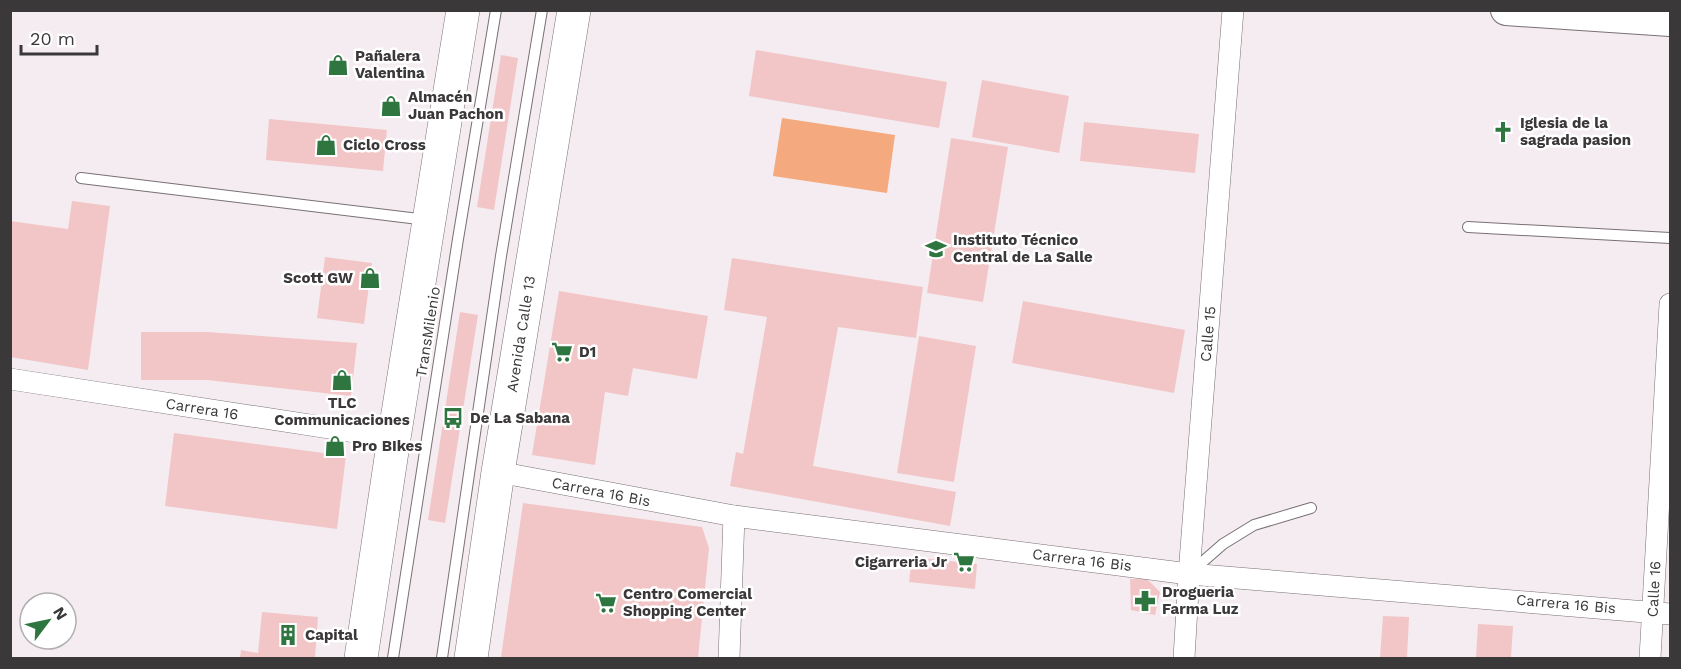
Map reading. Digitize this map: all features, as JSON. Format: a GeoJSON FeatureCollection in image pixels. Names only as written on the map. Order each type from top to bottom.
{"type":"FeatureCollection","features":[{"type":"Feature","properties":{"kind":"main road"},"geometry":{"type":"LineString","coordinates":[[361,658],[463,10]]}},
{"type":"Feature","properties":{"kind":"main road","name":"Avenida Calle 13"},"geometry":{"type":"LineString","coordinates":[[471,658],[498,472],[574,10]]}},
{"type":"Feature","properties":{"kind":"street","name":"Calle 15"},"geometry":{"type":"LineString","coordinates":[[1184,658],[1233,10]]}},
{"type":"Feature","properties":{"kind":"street"},"geometry":{"type":"LineString","coordinates":[[1506,10],[1671,21]]}},
{"type":"Feature","properties":{"kind":"street","name":"Calle 16"},"geometry":{"type":"LineString","coordinates":[[1650,658],[1662,612],[1671,304]]}},
{"type":"Feature","properties":{"kind":"street","name":"Carrera 16"},"geometry":{"type":"LineString","coordinates":[[10,379],[394,438]]}},
{"type":"Feature","properties":{"kind":"street","name":"Carrera 16 Bis"},"geometry":{"type":"LineString","coordinates":[[498,472],[734,516],[1189,574],[1662,612]]}},
{"type":"Feature","properties":{"kind":"street"},"geometry":{"type":"LineString","coordinates":[[729,658],[734,516]]}},
{"type":"Feature","properties":{"kind":"lane","name":"TransMilenio"},"geometry":{"type":"LineString","coordinates":[[393,658],[496,10]]}},
{"type":"Feature","properties":{"kind":"lane"},"geometry":{"type":"LineString","coordinates":[[442,658],[501,256],[542,10]]}},
{"type":"Feature","properties":{"kind":"lane"},"geometry":{"type":"LineString","coordinates":[[81,178],[429,220]]}},
{"type":"Feature","properties":{"kind":"lane"},"geometry":{"type":"LineString","coordinates":[[1468,227],[1671,238]]}},
{"type":"Feature","properties":{"kind":"lane"},"geometry":{"type":"LineString","coordinates":[[1189,574],[1223,544],[1254,525],[1311,508]]}},
{"type":"Feature","properties":{"kind":"shaded area"},"geometry":{"type":"Polygon","coordinates":[[[782,118],[895,135],[887,193],[773,176],[782,118]]]}},
{"type":"Feature","properties":{"kind":"building"},"geometry":{"type":"Polygon","coordinates":[[[756,50],[947,82],[939,128],[749,96],[756,50]]]}},
{"type":"Feature","properties":{"kind":"building"},"geometry":{"type":"Polygon","coordinates":[[[501,55],[518,58],[494,210],[477,207],[501,55]]]}},
{"type":"Feature","properties":{"kind":"building"},"geometry":{"type":"Polygon","coordinates":[[[982,80],[1069,96],[1059,153],[972,137],[982,80]]]}},
{"type":"Feature","properties":{"kind":"building","name":"Ciclo Cross"},"geometry":{"type":"Polygon","coordinates":[[[269,119],[387,130],[383,171],[266,160],[269,119]]]}},
{"type":"Feature","properties":{"kind":"building"},"geometry":{"type":"Polygon","coordinates":[[[1084,122],[1199,134],[1195,173],[1080,161],[1084,122]]]}},
{"type":"Feature","properties":{"kind":"building"},"geometry":{"type":"Polygon","coordinates":[[[951,138],[1008,147],[983,302],[927,293],[951,138]]]}},
{"type":"Feature","properties":{"kind":"building"},"geometry":{"type":"Polygon","coordinates":[[[72,201],[110,206],[88,370],[10,357],[10,221],[68,229],[72,201]]]}},
{"type":"Feature","properties":{"kind":"building"},"geometry":{"type":"Polygon","coordinates":[[[325,257],[372,263],[364,324],[317,318],[325,257]]]}},
{"type":"Feature","properties":{"kind":"building"},"geometry":{"type":"Polygon","coordinates":[[[732,258],[923,287],[916,338],[838,327],[813,466],[956,492],[950,526],[730,486],[736,452],[743,454],[767,317],[724,310],[732,258]]]}},
{"type":"Feature","properties":{"kind":"building"},"geometry":{"type":"Polygon","coordinates":[[[559,291],[708,316],[697,379],[633,368],[628,396],[605,392],[595,465],[532,455],[559,291]]]}},
{"type":"Feature","properties":{"kind":"building"},"geometry":{"type":"Polygon","coordinates":[[[1023,301],[1185,330],[1174,393],[1012,363],[1023,301]]]}},
{"type":"Feature","properties":{"kind":"building","name":"De La Sabana"},"geometry":{"type":"Polygon","coordinates":[[[460,312],[478,315],[445,523],[428,520],[460,312]]]}},
{"type":"Feature","properties":{"kind":"building"},"geometry":{"type":"Polygon","coordinates":[[[141,332],[207,332],[357,343],[351,396],[207,380],[141,380],[141,332]]]}},
{"type":"Feature","properties":{"kind":"building"},"geometry":{"type":"Polygon","coordinates":[[[919,336],[976,346],[954,482],[897,473],[919,336]]]}},
{"type":"Feature","properties":{"kind":"building"},"geometry":{"type":"Polygon","coordinates":[[[174,433],[346,456],[337,529],[165,506],[174,433]]]}},
{"type":"Feature","properties":{"kind":"building","name":"Centro Comercial Shopping Center"},"geometry":{"type":"Polygon","coordinates":[[[523,503],[702,527],[709,548],[698,658],[501,657],[523,503]]]}},
{"type":"Feature","properties":{"kind":"building"},"geometry":{"type":"Polygon","coordinates":[[[912,557],[977,564],[975,589],[909,582],[912,557]]]}},
{"type":"Feature","properties":{"kind":"building","name":"Drogueria Farma Luz"},"geometry":{"type":"Polygon","coordinates":[[[1130,579],[1147,579],[1160,592],[1155,615],[1131,610],[1130,579]]]}},
{"type":"Feature","properties":{"kind":"building","name":"Capital"},"geometry":{"type":"Polygon","coordinates":[[[262,612],[318,617],[315,658],[240,658],[241,650],[258,653],[262,612]]]}},
{"type":"Feature","properties":{"kind":"building"},"geometry":{"type":"Polygon","coordinates":[[[1383,616],[1409,617],[1407,658],[1380,658],[1383,616]]]}},
{"type":"Feature","properties":{"kind":"building"},"geometry":{"type":"Polygon","coordinates":[[[1478,624],[1513,626],[1511,658],[1476,658],[1478,624]]]}},
{"type":"Feature","properties":{"kind":"place","name":"Pañalera Valentina"},"geometry":{"type":"Point","coordinates":[338,65]}},
{"type":"Feature","properties":{"kind":"place","name":"Almacén Juan Pachon"},"geometry":{"type":"Point","coordinates":[391,106]}},
{"type":"Feature","properties":{"kind":"place","name":"Iglesia de la sagrada pasion"},"geometry":{"type":"Point","coordinates":[1503,132]}},
{"type":"Feature","properties":{"kind":"place","name":"Ciclo Cross"},"geometry":{"type":"Point","coordinates":[326,145]}},
{"type":"Feature","properties":{"kind":"place","name":"Instituto Técnico Central de La Salle"},"geometry":{"type":"Point","coordinates":[936,249]}},
{"type":"Feature","properties":{"kind":"place","name":"Scott GW"},"geometry":{"type":"Point","coordinates":[370,278]}},
{"type":"Feature","properties":{"kind":"place","name":"D1"},"geometry":{"type":"Point","coordinates":[562,352]}},
{"type":"Feature","properties":{"kind":"place","name":"TLC Communicaciones"},"geometry":{"type":"Point","coordinates":[342,380]}},
{"type":"Feature","properties":{"kind":"place","name":"De La Sabana"},"geometry":{"type":"Point","coordinates":[453,418]}},
{"type":"Feature","properties":{"kind":"place","name":"Pro BIkes"},"geometry":{"type":"Point","coordinates":[335,446]}},
{"type":"Feature","properties":{"kind":"place","name":"Cigarreria Jr"},"geometry":{"type":"Point","coordinates":[964,562]}},
{"type":"Feature","properties":{"kind":"place","name":"Drogueria Farma Luz"},"geometry":{"type":"Point","coordinates":[1145,601]}},
{"type":"Feature","properties":{"kind":"place","name":"Centro Comercial Shopping Center"},"geometry":{"type":"Point","coordinates":[606,603]}},
{"type":"Feature","properties":{"kind":"place","name":"Capital"},"geometry":{"type":"Point","coordinates":[288,635]}}]}
